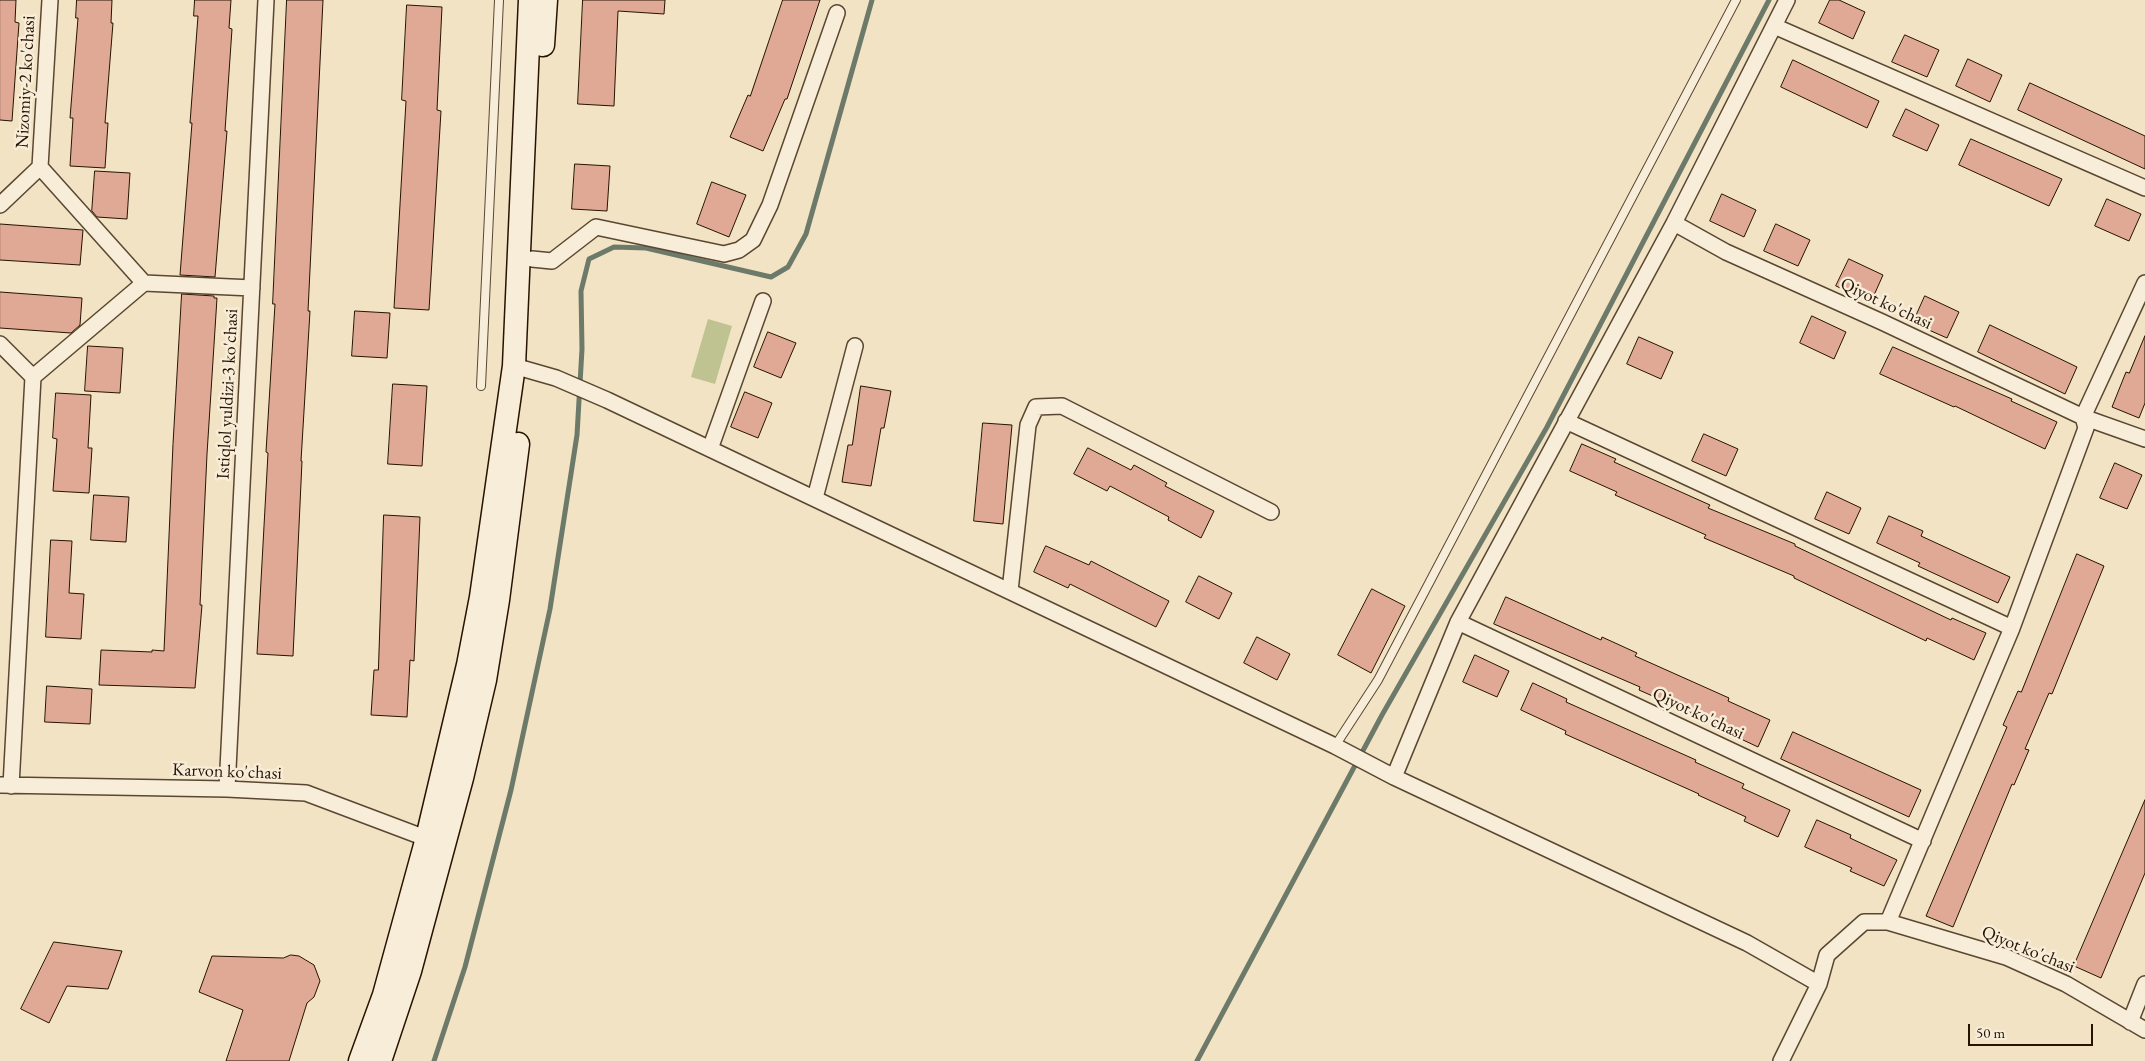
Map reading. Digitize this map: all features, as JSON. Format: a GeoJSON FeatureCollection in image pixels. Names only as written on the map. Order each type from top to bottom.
{"type":"FeatureCollection","features":[{"type":"Feature","properties":{"kind":"main road"},"geometry":{"type":"LineString","coordinates":[[520,368],[530,0]]}},
{"type":"Feature","properties":{"kind":"main road"},"geometry":{"type":"LineString","coordinates":[[380,1061],[410,971],[468,665],[520,368],[532,259],[546,0]]}},
{"type":"Feature","properties":{"kind":"main road"},"geometry":{"type":"LineString","coordinates":[[360,1061],[435,842]]}},
{"type":"Feature","properties":{"kind":"street","name":"Nizomiy-2 ko'chasi"},"geometry":{"type":"LineString","coordinates":[[40,167],[50,0]]}},
{"type":"Feature","properties":{"kind":"street","name":"Istiqlol yuldizi-3 ko'chasi"},"geometry":{"type":"LineString","coordinates":[[227,789],[266,0]]}},
{"type":"Feature","properties":{"kind":"street"},"geometry":{"type":"LineString","coordinates":[[1394,777],[1458,622],[1674,224],[1787,0]]}},
{"type":"Feature","properties":{"kind":"street"},"geometry":{"type":"LineString","coordinates":[[532,259],[552,261],[596,227],[724,254],[739,250],[753,240],[770,205],[837,13]]}},
{"type":"Feature","properties":{"kind":"street"},"geometry":{"type":"LineString","coordinates":[[1774,26],[2145,188]]}},
{"type":"Feature","properties":{"kind":"street"},"geometry":{"type":"LineString","coordinates":[[0,206],[40,167],[144,283]]}},
{"type":"Feature","properties":{"kind":"street","name":"Qiyot ko'chasi"},"geometry":{"type":"LineString","coordinates":[[1674,224],[1726,252],[1882,322],[2083,417],[2145,439]]}},
{"type":"Feature","properties":{"kind":"street"},"geometry":{"type":"LineString","coordinates":[[5,785],[33,377],[144,283],[252,288]]}},
{"type":"Feature","properties":{"kind":"street"},"geometry":{"type":"LineString","coordinates":[[1888,922],[2012,628],[2086,428],[2083,417],[2145,283]]}},
{"type":"Feature","properties":{"kind":"street"},"geometry":{"type":"LineString","coordinates":[[710,449],[763,301]]}},
{"type":"Feature","properties":{"kind":"street"},"geometry":{"type":"LineString","coordinates":[[0,344],[33,377]]}},
{"type":"Feature","properties":{"kind":"street"},"geometry":{"type":"LineString","coordinates":[[814,498],[855,346]]}},
{"type":"Feature","properties":{"kind":"street"},"geometry":{"type":"LineString","coordinates":[[520,368],[556,378],[607,400],[814,498],[1335,746],[1394,777],[1747,943],[1819,984]]}},
{"type":"Feature","properties":{"kind":"street"},"geometry":{"type":"LineString","coordinates":[[1010,591],[1028,425],[1036,406],[1062,406],[1271,512]]}},
{"type":"Feature","properties":{"kind":"street"},"geometry":{"type":"LineString","coordinates":[[1566,422],[2012,628]]}},
{"type":"Feature","properties":{"kind":"street","name":"Qiyot ko'chasi"},"geometry":{"type":"LineString","coordinates":[[1458,622],[1923,841]]}},
{"type":"Feature","properties":{"kind":"street","name":"Karvon ko'chasi"},"geometry":{"type":"LineString","coordinates":[[5,785],[227,789],[306,793],[435,842]]}},
{"type":"Feature","properties":{"kind":"street","name":"Qiyot ko'chasi"},"geometry":{"type":"LineString","coordinates":[[1780,1061],[1819,984],[1827,955],[1864,922],[1888,922],[2006,957],[2066,984],[2145,1030]]}},
{"type":"Feature","properties":{"kind":"street"},"geometry":{"type":"LineString","coordinates":[[2130,1022],[2145,984]]}},
{"type":"Feature","properties":{"kind":"lane"},"geometry":{"type":"LineString","coordinates":[[481,386],[499,0]]}},
{"type":"Feature","properties":{"kind":"lane"},"geometry":{"type":"LineString","coordinates":[[1335,746],[1378,680],[1736,0]]}},
{"type":"Feature","properties":{"kind":"green space"},"geometry":{"type":"Polygon","coordinates":[[[708,319],[732,326],[715,384],[691,377],[708,319]]]}},
{"type":"Feature","properties":{"kind":"building"},"geometry":{"type":"Polygon","coordinates":[[[0,0],[16,0],[15,22],[19,23],[12,121],[0,120],[0,0]]]}},
{"type":"Feature","properties":{"kind":"building"},"geometry":{"type":"Polygon","coordinates":[[[77,0],[112,0],[111,23],[113,23],[105,123],[108,123],[105,168],[70,166],[73,118],[70,118],[78,18],[76,18],[77,0]]]}},
{"type":"Feature","properties":{"kind":"building"},"geometry":{"type":"Polygon","coordinates":[[[195,0],[231,0],[229,28],[232,29],[225,131],[227,131],[215,277],[180,275],[198,16],[194,16],[195,0]]]}},
{"type":"Feature","properties":{"kind":"building"},"geometry":{"type":"Polygon","coordinates":[[[287,0],[323,0],[293,656],[257,654],[275,304],[273,304],[287,0]]]}},
{"type":"Feature","properties":{"kind":"building"},"geometry":{"type":"Polygon","coordinates":[[[583,0],[665,0],[664,14],[618,11],[614,106],[578,104],[583,0]]]}},
{"type":"Feature","properties":{"kind":"building"},"geometry":{"type":"Polygon","coordinates":[[[783,0],[820,0],[787,99],[785,99],[763,151],[730,137],[748,95],[750,96],[783,0]]]}},
{"type":"Feature","properties":{"kind":"building"},"geometry":{"type":"Polygon","coordinates":[[[1830,0],[1839,0],[1865,12],[1853,39],[1819,23],[1830,0]]]}},
{"type":"Feature","properties":{"kind":"building"},"geometry":{"type":"Polygon","coordinates":[[[407,5],[442,7],[437,110],[441,111],[429,310],[394,308],[406,101],[402,100],[407,5]]]}},
{"type":"Feature","properties":{"kind":"building"},"geometry":{"type":"Polygon","coordinates":[[[1905,35],[1939,50],[1927,77],[1892,62],[1905,35]]]}},
{"type":"Feature","properties":{"kind":"building"},"geometry":{"type":"Polygon","coordinates":[[[1968,59],[2002,75],[1990,102],[1956,86],[1968,59]]]}},
{"type":"Feature","properties":{"kind":"building"},"geometry":{"type":"Polygon","coordinates":[[[1793,60],[1879,101],[1867,128],[1781,87],[1793,60]]]}},
{"type":"Feature","properties":{"kind":"building"},"geometry":{"type":"Polygon","coordinates":[[[2030,83],[2145,136],[2145,169],[2018,110],[2030,83]]]}},
{"type":"Feature","properties":{"kind":"building"},"geometry":{"type":"Polygon","coordinates":[[[1906,109],[1939,125],[1927,151],[1893,136],[1906,109]]]}},
{"type":"Feature","properties":{"kind":"building"},"geometry":{"type":"Polygon","coordinates":[[[1971,139],[2062,179],[2049,206],[1959,165],[1971,139]]]}},
{"type":"Feature","properties":{"kind":"building"},"geometry":{"type":"Polygon","coordinates":[[[575,164],[610,166],[607,211],[572,209],[575,164]]]}},
{"type":"Feature","properties":{"kind":"building"},"geometry":{"type":"Polygon","coordinates":[[[95,171],[130,173],[127,219],[97,217],[92,211],[95,171]]]}},
{"type":"Feature","properties":{"kind":"building"},"geometry":{"type":"Polygon","coordinates":[[[712,182],[746,195],[729,237],[697,224],[712,182]]]}},
{"type":"Feature","properties":{"kind":"building"},"geometry":{"type":"Polygon","coordinates":[[[1722,194],[1756,210],[1744,237],[1710,221],[1722,194]]]}},
{"type":"Feature","properties":{"kind":"building"},"geometry":{"type":"Polygon","coordinates":[[[2107,199],[2141,214],[2129,241],[2095,226],[2107,199]]]}},
{"type":"Feature","properties":{"kind":"building"},"geometry":{"type":"Polygon","coordinates":[[[0,224],[83,230],[80,265],[0,260],[0,224]]]}},
{"type":"Feature","properties":{"kind":"building"},"geometry":{"type":"Polygon","coordinates":[[[1776,224],[1810,240],[1798,266],[1764,251],[1776,224]]]}},
{"type":"Feature","properties":{"kind":"building"},"geometry":{"type":"Polygon","coordinates":[[[1849,259],[1883,275],[1871,302],[1836,286],[1849,259]]]}},
{"type":"Feature","properties":{"kind":"building"},"geometry":{"type":"Polygon","coordinates":[[[0,292],[82,298],[80,325],[71,333],[0,328],[0,292]]]}},
{"type":"Feature","properties":{"kind":"building"},"geometry":{"type":"Polygon","coordinates":[[[182,294],[214,296],[214,298],[217,298],[207,454],[200,605],[202,605],[195,688],[99,685],[101,650],[164,651],[182,294]]]}},
{"type":"Feature","properties":{"kind":"building"},"geometry":{"type":"Polygon","coordinates":[[[1925,296],[1959,312],[1947,338],[1913,323],[1925,296]]]}},
{"type":"Feature","properties":{"kind":"building"},"geometry":{"type":"Polygon","coordinates":[[[355,311],[390,313],[387,358],[352,356],[355,311]]]}},
{"type":"Feature","properties":{"kind":"building"},"geometry":{"type":"Polygon","coordinates":[[[1812,316],[1846,332],[1834,359],[1800,343],[1812,316]]]}},
{"type":"Feature","properties":{"kind":"building"},"geometry":{"type":"Polygon","coordinates":[[[1990,325],[2077,367],[2065,394],[1978,352],[1990,325]]]}},
{"type":"Feature","properties":{"kind":"building"},"geometry":{"type":"Polygon","coordinates":[[[768,332],[796,343],[781,378],[754,367],[768,332]]]}},
{"type":"Feature","properties":{"kind":"building"},"geometry":{"type":"Polygon","coordinates":[[[2145,336],[2145,403],[2139,418],[2112,407],[2126,372],[2129,373],[2145,336]]]}},
{"type":"Feature","properties":{"kind":"building"},"geometry":{"type":"Polygon","coordinates":[[[1639,337],[1673,352],[1661,379],[1627,364],[1639,337]]]}},
{"type":"Feature","properties":{"kind":"building"},"geometry":{"type":"Polygon","coordinates":[[[88,346],[123,348],[120,393],[85,391],[88,346]]]}},
{"type":"Feature","properties":{"kind":"building"},"geometry":{"type":"Polygon","coordinates":[[[1893,347],[2012,399],[2011,401],[2057,422],[2045,449],[1955,406],[1880,374],[1893,347]]]}},
{"type":"Feature","properties":{"kind":"building"},"geometry":{"type":"Polygon","coordinates":[[[393,384],[427,386],[422,466],[388,464],[393,384]]]}},
{"type":"Feature","properties":{"kind":"building"},"geometry":{"type":"Polygon","coordinates":[[[861,386],[891,391],[884,428],[881,428],[871,486],[842,482],[848,445],[852,445],[861,386]]]}},
{"type":"Feature","properties":{"kind":"building"},"geometry":{"type":"Polygon","coordinates":[[[745,392],[772,403],[758,438],[731,427],[745,392]]]}},
{"type":"Feature","properties":{"kind":"building"},"geometry":{"type":"Polygon","coordinates":[[[56,393],[91,395],[88,448],[92,448],[89,493],[53,491],[57,439],[53,438],[56,393]]]}},
{"type":"Feature","properties":{"kind":"building"},"geometry":{"type":"Polygon","coordinates":[[[983,423],[1012,425],[1003,524],[974,521],[983,423]]]}},
{"type":"Feature","properties":{"kind":"building"},"geometry":{"type":"Polygon","coordinates":[[[1704,434],[1738,449],[1726,476],[1692,461],[1704,434]]]}},
{"type":"Feature","properties":{"kind":"building"},"geometry":{"type":"Polygon","coordinates":[[[1582,444],[1616,459],[1614,462],[1710,505],[1708,508],[1795,544],[1795,546],[1951,620],[1952,618],[1986,633],[1974,660],[1927,638],[1926,641],[1794,578],[1794,576],[1704,538],[1706,535],[1615,495],[1617,492],[1570,471],[1582,444]]]}},
{"type":"Feature","properties":{"kind":"building"},"geometry":{"type":"Polygon","coordinates":[[[1088,448],[1131,470],[1134,465],[1167,483],[1165,486],[1214,511],[1201,538],[1168,520],[1169,517],[1110,486],[1107,491],[1074,474],[1088,448]]]}},
{"type":"Feature","properties":{"kind":"building"},"geometry":{"type":"Polygon","coordinates":[[[2115,463],[2142,475],[2127,509],[2100,498],[2115,463]]]}},
{"type":"Feature","properties":{"kind":"building"},"geometry":{"type":"Polygon","coordinates":[[[1827,492],[1861,508],[1849,534],[1815,519],[1827,492]]]}},
{"type":"Feature","properties":{"kind":"building"},"geometry":{"type":"Polygon","coordinates":[[[94,495],[129,497],[126,542],[91,540],[94,495]]]}},
{"type":"Feature","properties":{"kind":"building"},"geometry":{"type":"Polygon","coordinates":[[[384,515],[420,517],[414,661],[410,660],[407,717],[371,715],[374,670],[378,670],[384,515]]]}},
{"type":"Feature","properties":{"kind":"building"},"geometry":{"type":"Polygon","coordinates":[[[1889,516],[1923,531],[1921,536],[2010,577],[1998,603],[1918,566],[1920,563],[1877,543],[1889,516]]]}},
{"type":"Feature","properties":{"kind":"building"},"geometry":{"type":"Polygon","coordinates":[[[51,540],[72,541],[69,593],[84,594],[81,639],[46,637],[51,540]]]}},
{"type":"Feature","properties":{"kind":"building"},"geometry":{"type":"Polygon","coordinates":[[[1046,546],[1089,565],[1091,561],[1169,601],[1156,627],[1070,584],[1068,588],[1034,572],[1046,546]]]}},
{"type":"Feature","properties":{"kind":"building"},"geometry":{"type":"Polygon","coordinates":[[[2077,554],[2104,566],[2052,694],[2049,693],[2025,749],[2029,750],[2014,785],[2012,784],[1953,927],[1926,916],[2007,727],[2003,725],[2018,691],[2021,692],[2077,554]]]}},
{"type":"Feature","properties":{"kind":"building"},"geometry":{"type":"Polygon","coordinates":[[[1199,576],[1232,593],[1219,619],[1186,602],[1199,576]]]}},
{"type":"Feature","properties":{"kind":"building"},"geometry":{"type":"Polygon","coordinates":[[[1372,589],[1405,606],[1371,673],[1338,655],[1372,589]]]}},
{"type":"Feature","properties":{"kind":"building"},"geometry":{"type":"Polygon","coordinates":[[[1506,597],[1601,640],[1602,637],[1637,653],[1635,656],[1729,698],[1728,701],[1770,720],[1758,747],[1724,731],[1725,728],[1639,690],[1640,687],[1494,624],[1506,597]]]}},
{"type":"Feature","properties":{"kind":"building"},"geometry":{"type":"Polygon","coordinates":[[[1257,637],[1290,654],[1277,680],[1244,663],[1257,637]]]}},
{"type":"Feature","properties":{"kind":"building"},"geometry":{"type":"Polygon","coordinates":[[[1475,655],[1509,671],[1497,697],[1463,682],[1475,655]]]}},
{"type":"Feature","properties":{"kind":"building"},"geometry":{"type":"Polygon","coordinates":[[[1533,683],[1567,699],[1566,702],[1696,760],[1695,762],[1744,784],[1742,788],[1790,810],[1778,837],[1744,821],[1746,817],[1565,734],[1566,731],[1521,710],[1533,683]]]}},
{"type":"Feature","properties":{"kind":"building"},"geometry":{"type":"Polygon","coordinates":[[[47,686],[92,689],[90,724],[45,722],[47,686]]]}},
{"type":"Feature","properties":{"kind":"building"},"geometry":{"type":"Polygon","coordinates":[[[1793,732],[1921,790],[1909,817],[1781,759],[1793,732]]]}},
{"type":"Feature","properties":{"kind":"building"},"geometry":{"type":"Polygon","coordinates":[[[2145,800],[2145,873],[2101,978],[2074,966],[2145,800]]]}},
{"type":"Feature","properties":{"kind":"building"},"geometry":{"type":"Polygon","coordinates":[[[1817,820],[1851,835],[1850,838],[1897,860],[1884,886],[1850,871],[1852,868],[1805,847],[1817,820]]]}},
{"type":"Feature","properties":{"kind":"building"},"geometry":{"type":"Polygon","coordinates":[[[54,942],[122,951],[108,989],[67,986],[49,1023],[21,1009],[54,942]]]}},
{"type":"Feature","properties":{"kind":"building"},"geometry":{"type":"Polygon","coordinates":[[[291,955],[299,956],[314,965],[320,981],[314,997],[307,1003],[289,1061],[226,1061],[243,1010],[199,992],[212,956],[283,958],[291,955]]]}},
{"type":"Feature","properties":{"kind":"waterway"},"geometry":{"type":"LineString","coordinates":[[434,1061],[465,967],[511,790],[550,609],[577,435],[582,349],[581,291],[589,259],[614,247],[646,248],[771,277],[788,267],[806,234],[872,0]]}},
{"type":"Feature","properties":{"kind":"waterway"},"geometry":{"type":"LineString","coordinates":[[1197,1061],[1382,715],[1547,427],[1769,0]]}}]}
